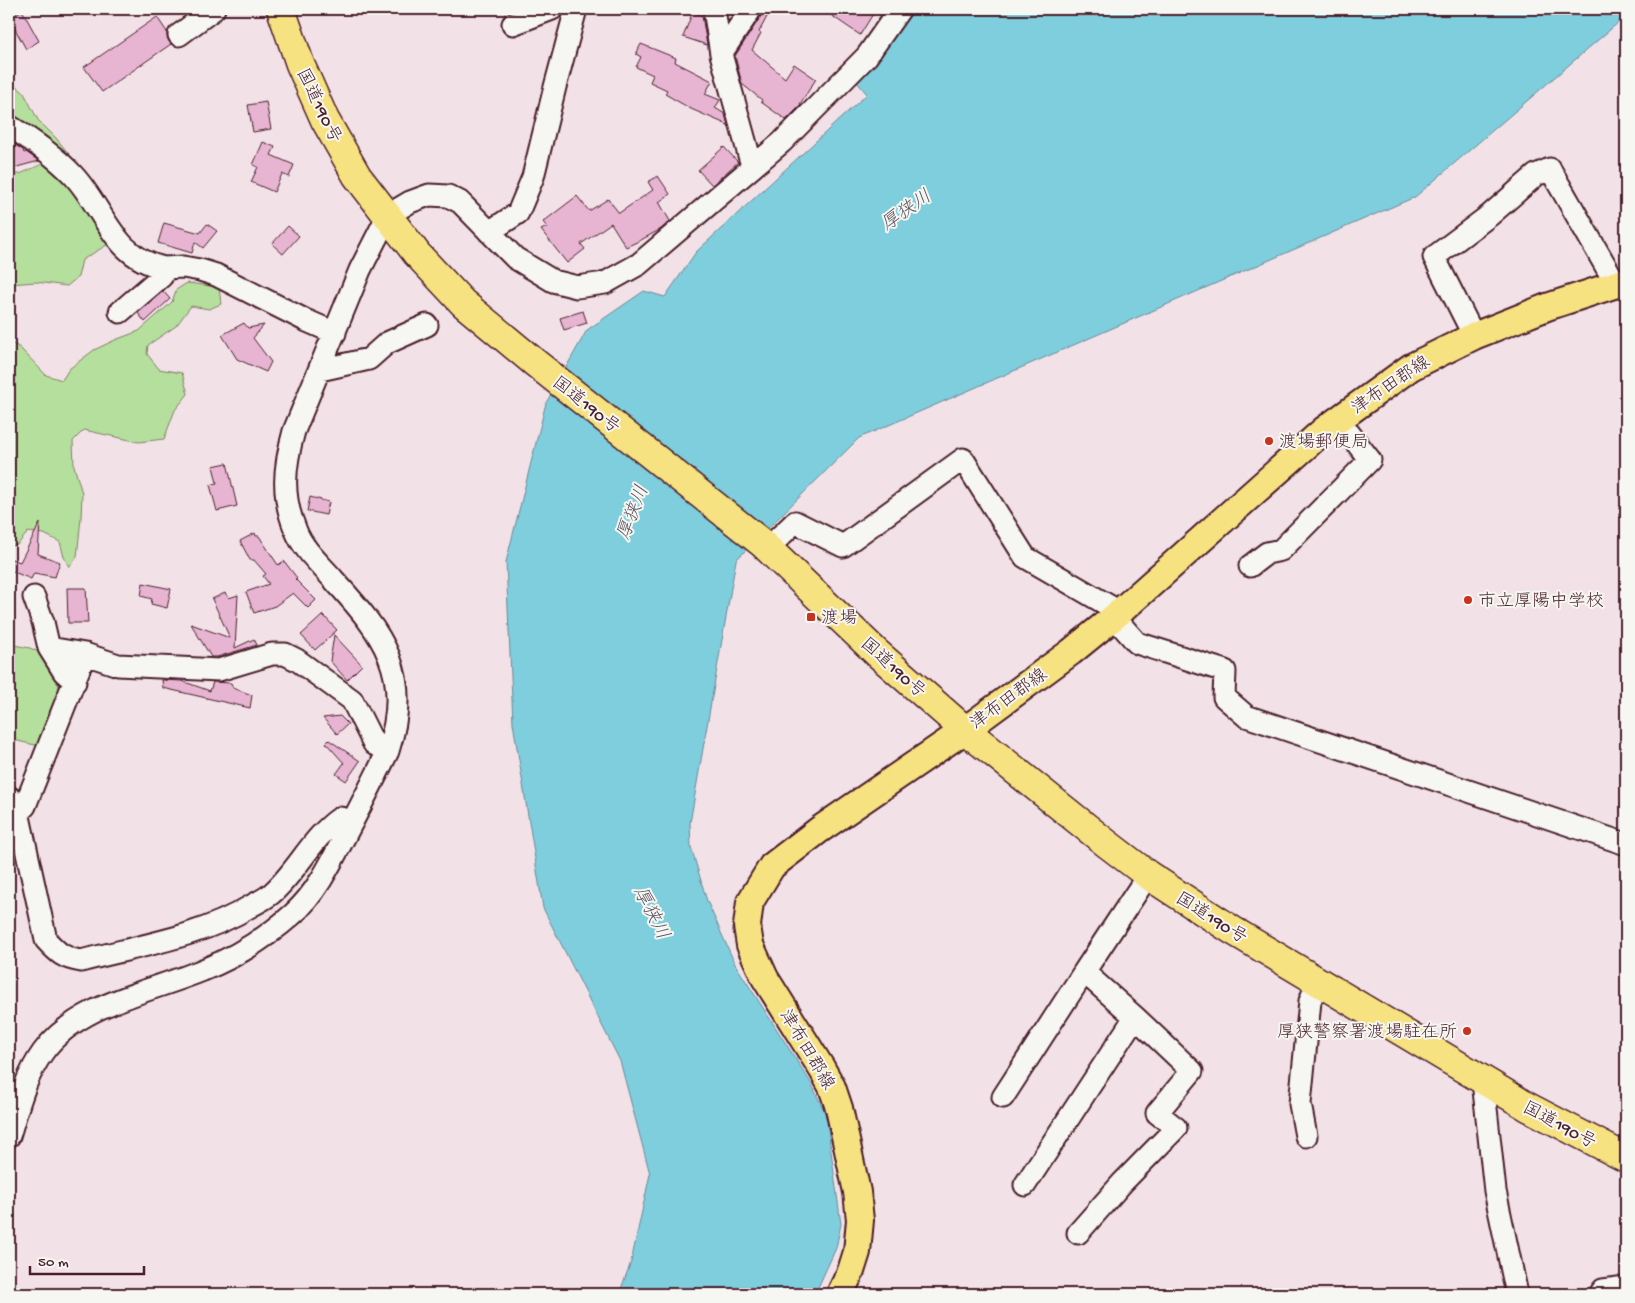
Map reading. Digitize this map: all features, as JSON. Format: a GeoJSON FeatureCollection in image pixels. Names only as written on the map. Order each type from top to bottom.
{"type":"FeatureCollection","features":[{"type":"Feature","properties":{"kind":"highway","name":"国道190号"},"geometry":{"type":"LineString","coordinates":[[281,9],[300,64],[325,120],[358,176],[418,254],[463,303],[534,362],[765,545],[877,653],[965,730],[1148,875],[1194,906],[1528,1108],[1626,1158]]}},
{"type":"Feature","properties":{"kind":"main road","name":"津布田郡線"},"geometry":{"type":"LineString","coordinates":[[840,1294],[851,1271],[857,1252],[860,1220],[857,1192],[839,1108],[832,1087],[822,1069],[765,978],[750,944],[747,926],[750,902],[772,866],[789,852],[965,730],[1071,652],[1338,419],[1411,367],[1474,336],[1547,307],[1621,282]]}},
{"type":"Feature","properties":{"kind":"street"},"geometry":{"type":"LineString","coordinates":[[180,35],[214,9]]}},
{"type":"Feature","properties":{"kind":"street"},"geometry":{"type":"LineString","coordinates":[[512,24],[552,9]]}},
{"type":"Feature","properties":{"kind":"street"},"geometry":{"type":"LineString","coordinates":[[489,232],[518,213],[533,177],[572,9]]}},
{"type":"Feature","properties":{"kind":"street"},"geometry":{"type":"LineString","coordinates":[[714,9],[721,54],[752,166]]}},
{"type":"Feature","properties":{"kind":"street"},"geometry":{"type":"LineString","coordinates":[[721,54],[751,9]]}},
{"type":"Feature","properties":{"kind":"street"},"geometry":{"type":"LineString","coordinates":[[9,1136],[32,1068],[44,1050],[57,1037],[98,1008],[231,958],[259,941],[294,914],[323,878],[388,751],[398,700],[396,680],[387,650],[356,604],[311,554],[296,532],[288,506],[284,482],[286,459],[294,431],[360,270],[388,214],[410,202],[429,195],[448,196],[460,202],[515,258],[553,282],[577,287],[605,283],[639,264],[782,142],[867,56],[900,9]]}},
{"type":"Feature","properties":{"kind":"street"},"geometry":{"type":"LineString","coordinates":[[9,126],[35,142],[74,175],[99,210],[108,227],[130,252],[142,261],[164,268],[183,267],[216,275],[335,334]]}},
{"type":"Feature","properties":{"kind":"street"},"geometry":{"type":"LineString","coordinates":[[1474,336],[1434,257],[1490,215],[1536,175],[1550,169],[1621,282]]}},
{"type":"Feature","properties":{"kind":"street"},"geometry":{"type":"LineString","coordinates":[[120,312],[162,276],[164,268]]}},
{"type":"Feature","properties":{"kind":"street"},"geometry":{"type":"LineString","coordinates":[[320,370],[369,358],[387,343],[428,325]]}},
{"type":"Feature","properties":{"kind":"street"},"geometry":{"type":"LineString","coordinates":[[1250,566],[1267,554],[1281,550],[1370,460],[1338,419]]}},
{"type":"Feature","properties":{"kind":"street"},"geometry":{"type":"LineString","coordinates":[[765,545],[795,522],[843,546],[964,459],[1024,557],[1116,614],[1137,643],[1225,670],[1224,697],[1246,716],[1626,844]]}},
{"type":"Feature","properties":{"kind":"street"},"geometry":{"type":"LineString","coordinates":[[34,597],[43,622],[49,648],[64,672],[75,682]]}},
{"type":"Feature","properties":{"kind":"street"},"geometry":{"type":"LineString","coordinates":[[49,648],[85,654],[118,665],[219,670],[272,654],[285,654],[297,660],[352,700],[374,744],[388,751]]}},
{"type":"Feature","properties":{"kind":"street"},"geometry":{"type":"LineString","coordinates":[[85,654],[26,806],[13,804],[46,940],[56,952],[68,959],[81,961],[194,932],[237,915],[270,894],[296,867],[327,827],[340,818],[353,821]]}},
{"type":"Feature","properties":{"kind":"street"},"geometry":{"type":"LineString","coordinates":[[1003,1097],[1148,875]]}},
{"type":"Feature","properties":{"kind":"street"},"geometry":{"type":"LineString","coordinates":[[1078,1233],[1123,1182],[1176,1128],[1157,1113],[1192,1071],[1084,972]]}},
{"type":"Feature","properties":{"kind":"street"},"geometry":{"type":"LineString","coordinates":[[1306,1136],[1300,1104],[1310,1001],[1318,982]]}},
{"type":"Feature","properties":{"kind":"street"},"geometry":{"type":"LineString","coordinates":[[1024,1185],[1135,1017]]}},
{"type":"Feature","properties":{"kind":"street"},"geometry":{"type":"LineString","coordinates":[[1483,1081],[1495,1191],[1517,1294]]}},
{"type":"Feature","properties":{"kind":"street"},"geometry":{"type":"LineString","coordinates":[[1600,1294],[1603,1290],[1626,1287]]}},
{"type":"Feature","properties":{"kind":"green space"},"geometry":{"type":"Polygon","coordinates":[[[9,79],[24,93],[38,120],[56,138],[87,176],[125,234],[82,260],[78,277],[67,286],[36,282],[9,284],[9,174],[20,174],[49,161],[9,120],[9,79]]]}},
{"type":"Feature","properties":{"kind":"green space"},"geometry":{"type":"Polygon","coordinates":[[[187,283],[219,287],[221,304],[209,309],[191,306],[176,326],[148,345],[147,354],[159,369],[182,373],[188,394],[175,410],[164,439],[139,442],[84,430],[73,441],[74,466],[82,493],[77,557],[69,567],[60,542],[44,534],[28,532],[18,544],[9,547],[9,341],[20,348],[46,375],[62,380],[69,369],[94,350],[139,331],[172,302],[176,290],[187,283]]]}},
{"type":"Feature","properties":{"kind":"green space"},"geometry":{"type":"Polygon","coordinates":[[[9,644],[30,648],[43,654],[50,672],[59,686],[58,704],[40,741],[35,745],[9,739],[9,644]]]}},
{"type":"Feature","properties":{"kind":"water","name":"厚狭川"},"geometry":{"type":"Polygon","coordinates":[[[914,9],[1626,9],[1626,16],[1415,197],[859,438],[736,560],[690,823],[691,847],[707,901],[735,964],[811,1083],[826,1115],[841,1224],[836,1248],[815,1294],[619,1294],[631,1262],[650,1174],[620,1061],[543,908],[513,723],[506,562],[546,403],[587,330],[644,291],[665,297],[696,252],[867,94],[857,82],[914,9]]]}},
{"type":"Feature","properties":{"kind":"building"},"geometry":{"type":"Polygon","coordinates":[[[763,9],[771,9],[752,50],[785,78],[794,64],[816,79],[801,105],[786,120],[761,102],[762,100],[742,84],[735,56],[761,16],[763,9]]]}},
{"type":"Feature","properties":{"kind":"building"},"geometry":{"type":"Polygon","coordinates":[[[822,9],[876,9],[860,35],[822,9]]]}},
{"type":"Feature","properties":{"kind":"building"},"geometry":{"type":"Polygon","coordinates":[[[22,10],[39,41],[26,49],[9,18],[22,10]]]}},
{"type":"Feature","properties":{"kind":"building"},"geometry":{"type":"Polygon","coordinates":[[[693,11],[702,16],[707,45],[683,37],[693,11]]]}},
{"type":"Feature","properties":{"kind":"building"},"geometry":{"type":"Polygon","coordinates":[[[157,17],[167,32],[167,37],[171,44],[102,92],[84,67],[157,17]]]}},
{"type":"Feature","properties":{"kind":"building"},"geometry":{"type":"Polygon","coordinates":[[[641,44],[676,58],[675,62],[712,81],[705,94],[720,100],[715,108],[725,114],[728,125],[691,109],[665,94],[667,90],[650,82],[653,75],[636,67],[641,57],[636,54],[641,44]]]}},
{"type":"Feature","properties":{"kind":"building"},"geometry":{"type":"Polygon","coordinates":[[[266,102],[271,129],[253,132],[248,105],[266,102]]]}},
{"type":"Feature","properties":{"kind":"building"},"geometry":{"type":"Polygon","coordinates":[[[263,142],[275,147],[271,155],[294,165],[289,177],[282,174],[274,192],[251,182],[258,167],[253,165],[263,142]]]}},
{"type":"Feature","properties":{"kind":"building"},"geometry":{"type":"Polygon","coordinates":[[[12,143],[23,150],[24,153],[26,152],[39,161],[13,168],[9,154],[9,144],[12,143]]]}},
{"type":"Feature","properties":{"kind":"building"},"geometry":{"type":"Polygon","coordinates":[[[724,147],[738,162],[712,185],[698,170],[724,147]]]}},
{"type":"Feature","properties":{"kind":"building"},"geometry":{"type":"Polygon","coordinates":[[[658,176],[670,194],[659,202],[670,221],[661,229],[626,247],[611,223],[581,244],[585,249],[567,263],[541,230],[547,227],[543,222],[577,196],[589,211],[608,199],[619,213],[653,190],[648,182],[658,176]]]}},
{"type":"Feature","properties":{"kind":"building"},"geometry":{"type":"Polygon","coordinates":[[[164,223],[200,233],[207,224],[217,231],[203,248],[195,242],[192,253],[158,243],[164,223]]]}},
{"type":"Feature","properties":{"kind":"building"},"geometry":{"type":"Polygon","coordinates":[[[288,226],[299,236],[283,254],[272,244],[288,226]]]}},
{"type":"Feature","properties":{"kind":"building"},"geometry":{"type":"Polygon","coordinates":[[[163,291],[170,299],[145,322],[138,313],[163,291]]]}},
{"type":"Feature","properties":{"kind":"building"},"geometry":{"type":"Polygon","coordinates":[[[583,311],[587,323],[564,330],[560,318],[583,311]]]}},
{"type":"Feature","properties":{"kind":"building"},"geometry":{"type":"Polygon","coordinates":[[[244,323],[248,328],[264,325],[253,338],[271,362],[266,372],[237,359],[222,335],[244,323]]]}},
{"type":"Feature","properties":{"kind":"building"},"geometry":{"type":"Polygon","coordinates":[[[227,463],[237,506],[217,511],[210,485],[217,483],[213,466],[227,463]]]}},
{"type":"Feature","properties":{"kind":"building"},"geometry":{"type":"Polygon","coordinates":[[[310,497],[329,502],[326,515],[307,511],[310,497]]]}},
{"type":"Feature","properties":{"kind":"building"},"geometry":{"type":"Polygon","coordinates":[[[40,523],[38,554],[60,562],[55,577],[34,573],[31,579],[9,570],[9,558],[20,562],[40,523]]]}},
{"type":"Feature","properties":{"kind":"building"},"geometry":{"type":"Polygon","coordinates":[[[255,533],[278,565],[284,561],[297,578],[295,579],[316,600],[308,608],[293,593],[275,606],[254,613],[246,592],[269,584],[263,576],[266,574],[254,560],[250,560],[240,541],[255,533]]]}},
{"type":"Feature","properties":{"kind":"building"},"geometry":{"type":"Polygon","coordinates":[[[143,583],[171,589],[167,608],[151,604],[152,599],[141,596],[143,583]]]}},
{"type":"Feature","properties":{"kind":"building"},"geometry":{"type":"Polygon","coordinates":[[[67,588],[86,588],[88,623],[68,623],[67,588]]]}},
{"type":"Feature","properties":{"kind":"building"},"geometry":{"type":"Polygon","coordinates":[[[225,593],[229,598],[238,595],[235,648],[254,639],[257,645],[217,657],[211,657],[191,624],[230,638],[212,599],[225,593]]]}},
{"type":"Feature","properties":{"kind":"building"},"geometry":{"type":"Polygon","coordinates":[[[323,615],[337,630],[315,650],[301,635],[323,615]]]}},
{"type":"Feature","properties":{"kind":"building"},"geometry":{"type":"Polygon","coordinates":[[[334,635],[362,665],[347,680],[330,661],[334,635]]]}},
{"type":"Feature","properties":{"kind":"building"},"geometry":{"type":"Polygon","coordinates":[[[162,680],[182,681],[210,691],[213,682],[231,683],[233,688],[252,695],[250,708],[163,688],[162,680]]]}},
{"type":"Feature","properties":{"kind":"building"},"geometry":{"type":"Polygon","coordinates":[[[340,716],[348,724],[337,734],[323,718],[340,716]]]}},
{"type":"Feature","properties":{"kind":"building"},"geometry":{"type":"Polygon","coordinates":[[[329,740],[360,761],[346,781],[336,774],[344,763],[326,743],[329,740]]]}},
{"type":"Feature","properties":{"kind":"place","name":"渡場郵便局"},"geometry":{"type":"Point","coordinates":[1269,441]}},
{"type":"Feature","properties":{"kind":"place","name":"市立厚陽中学校"},"geometry":{"type":"Point","coordinates":[1468,600]}},
{"type":"Feature","properties":{"kind":"place","name":"渡場"},"geometry":{"type":"Point","coordinates":[811,617]}},
{"type":"Feature","properties":{"kind":"place","name":"厚狭警察署渡場駐在所"},"geometry":{"type":"Point","coordinates":[1467,1031]}}]}
